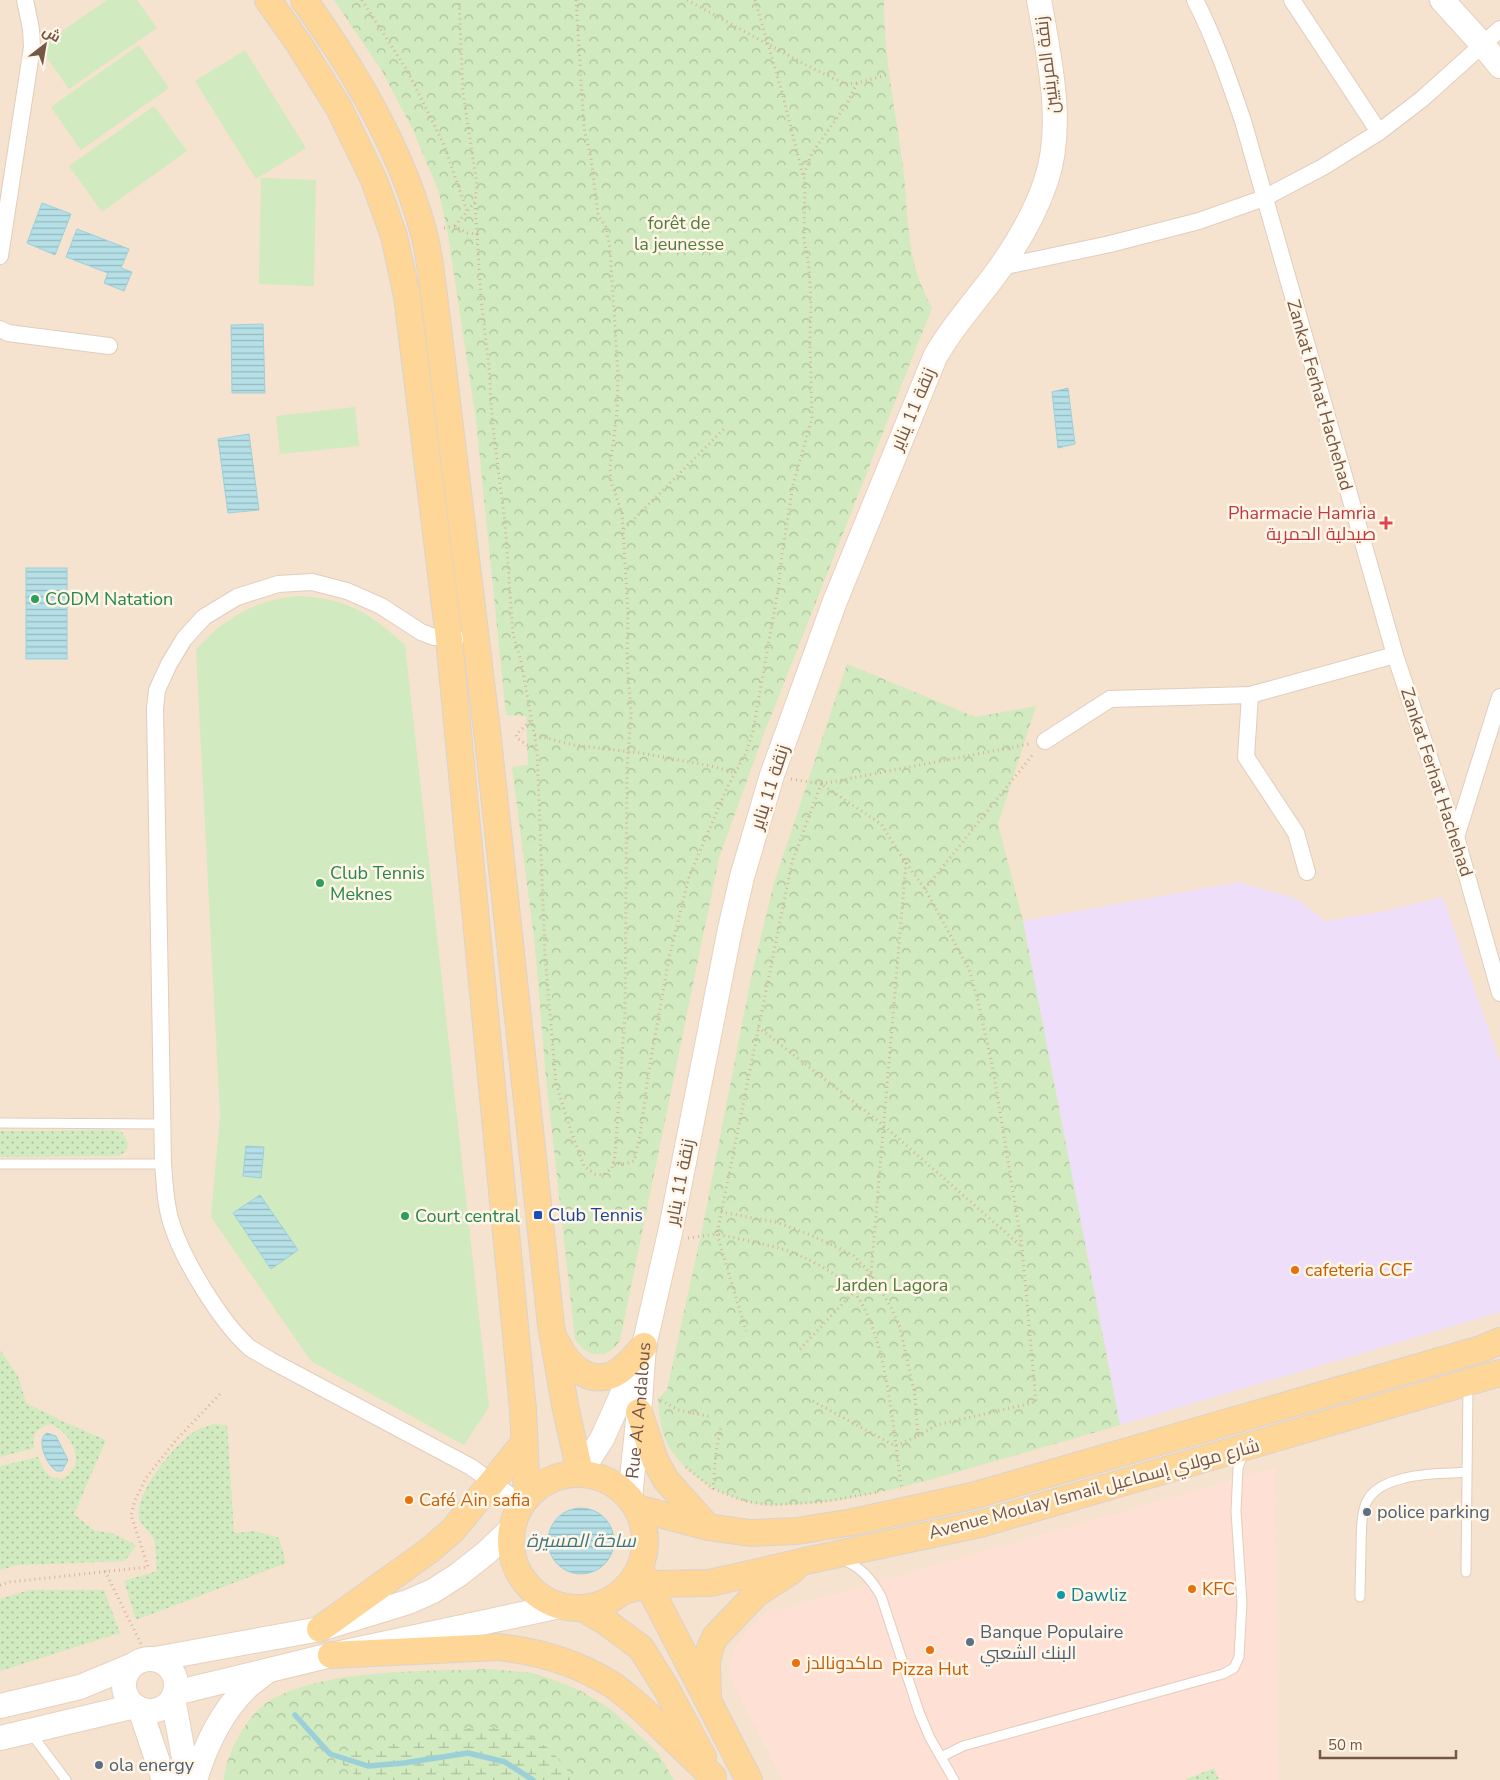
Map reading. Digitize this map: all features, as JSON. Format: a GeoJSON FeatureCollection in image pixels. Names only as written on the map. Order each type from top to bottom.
{"type":"FeatureCollection","features":[{"type":"Feature","properties":{"kind":"main road"},"geometry":{"type":"LineString","coordinates":[[268,0],[299,44],[339,108],[374,180],[394,236],[407,296],[449,639],[523,1409],[525,1500]]}},
{"type":"Feature","properties":{"kind":"main road"},"geometry":{"type":"LineString","coordinates":[[304,0],[331,39],[376,116],[404,173],[424,232],[434,295],[476,637],[551,1325],[565,1405],[580,1473]]}},
{"type":"Feature","properties":{"kind":"main road","name":"زنقة المرينيين"},"geometry":{"type":"LineString","coordinates":[[1001,267],[1020,239],[1035,208],[1046,180],[1052,152],[1053,91],[1039,0]]}},
{"type":"Feature","properties":{"kind":"main road"},"geometry":{"type":"LineString","coordinates":[[1442,0],[1500,66]]}},
{"type":"Feature","properties":{"kind":"main road","name":"زنقة 11 يناير"},"geometry":{"type":"LineString","coordinates":[[644,1346],[670,1233],[730,929],[742,877],[772,776],[835,601],[935,357],[947,336],[1001,267]]}},
{"type":"Feature","properties":{"kind":"main road"},"geometry":{"type":"LineString","coordinates":[[551,1325],[561,1350],[571,1365],[580,1372],[592,1376],[605,1376],[617,1372],[627,1365],[644,1346]]}},
{"type":"Feature","properties":{"kind":"main road","name":"Avenue Moulay Ismail شارع مولاي إسماعيل"},"geometry":{"type":"LineString","coordinates":[[633,1503],[708,1527],[750,1533],[797,1531],[853,1522],[972,1496],[1481,1349],[1500,1341]]}},
{"type":"Feature","properties":{"kind":"main road","name":"Rue Al Andalous"},"geometry":{"type":"LineString","coordinates":[[633,1503],[649,1410],[644,1346]]}},
{"type":"Feature","properties":{"kind":"main road","name":"Rue Al Andalous"},"geometry":{"type":"LineString","coordinates":[[580,1473],[602,1439],[644,1346]]}},
{"type":"Feature","properties":{"kind":"main road","name":"Avenue Moulay Ismail شارع مولاي إسماعيل"},"geometry":{"type":"LineString","coordinates":[[645,1576],[710,1583],[980,1524],[1500,1373]]}},
{"type":"Feature","properties":{"kind":"main road"},"geometry":{"type":"LineString","coordinates":[[1468,1383],[1500,1387]]}},
{"type":"Feature","properties":{"kind":"main road"},"geometry":{"type":"LineString","coordinates":[[649,1410],[655,1460],[666,1480],[708,1527]]}},
{"type":"Feature","properties":{"kind":"main road"},"geometry":{"type":"LineString","coordinates":[[320,1629],[430,1550],[454,1530],[524,1443]]}},
{"type":"Feature","properties":{"kind":"main road"},"geometry":{"type":"LineString","coordinates":[[714,1778],[666,1688],[640,1648],[606,1622],[542,1597],[527,1584],[517,1567],[511,1548],[512,1528],[516,1515],[525,1500],[545,1483],[562,1475],[580,1473],[602,1478],[617,1486],[633,1503],[644,1528],[645,1576],[749,1780]]}},
{"type":"Feature","properties":{"kind":"main road"},"geometry":{"type":"LineString","coordinates":[[0,1706],[80,1687],[145,1661],[320,1629],[408,1602],[433,1591],[465,1570],[512,1528]]}},
{"type":"Feature","properties":{"kind":"main road"},"geometry":{"type":"LineString","coordinates":[[709,1701],[707,1663],[715,1636],[756,1594],[815,1559]]}},
{"type":"Feature","properties":{"kind":"main road"},"geometry":{"type":"LineString","coordinates":[[0,1738],[138,1708],[147,1711],[162,1708],[174,1696],[331,1655],[571,1607],[597,1606],[624,1590],[633,1580],[645,1576]]}},
{"type":"Feature","properties":{"kind":"main road"},"geometry":{"type":"LineString","coordinates":[[331,1655],[497,1647],[520,1649],[562,1660],[613,1685],[639,1706],[714,1778]]}},
{"type":"Feature","properties":{"kind":"main road"},"geometry":{"type":"LineString","coordinates":[[164,1780],[138,1708],[126,1694],[124,1686],[125,1678],[145,1661],[164,1662],[175,1676],[174,1696],[188,1780]]}},
{"type":"Feature","properties":{"kind":"main road"},"geometry":{"type":"LineString","coordinates":[[195,1780],[202,1757],[214,1731],[228,1710],[245,1689],[269,1670]]}},
{"type":"Feature","properties":{"kind":"street"},"geometry":{"type":"LineString","coordinates":[[0,256],[32,47],[31,29],[25,0]]}},
{"type":"Feature","properties":{"kind":"street","name":"Zankat Ferhat Hachehad"},"geometry":{"type":"LineString","coordinates":[[1195,0],[1224,65],[1243,121],[1395,655],[1456,837],[1500,993]]}},
{"type":"Feature","properties":{"kind":"street"},"geometry":{"type":"LineString","coordinates":[[1292,0],[1379,132]]}},
{"type":"Feature","properties":{"kind":"street"},"geometry":{"type":"LineString","coordinates":[[1001,267],[1110,244],[1199,221],[1264,198],[1323,167],[1379,132],[1422,99],[1500,29]]}},
{"type":"Feature","properties":{"kind":"street"},"geometry":{"type":"LineString","coordinates":[[0,329],[8,333],[109,346]]}},
{"type":"Feature","properties":{"kind":"street"},"geometry":{"type":"LineString","coordinates":[[476,637],[449,639],[434,637],[421,632],[380,606],[347,591],[312,582],[278,584],[237,597],[204,617],[184,639],[169,664],[157,690],[155,708],[163,1164],[166,1200],[171,1224],[189,1265],[231,1326],[250,1348],[470,1467],[525,1500]]}},
{"type":"Feature","properties":{"kind":"street"},"geometry":{"type":"LineString","coordinates":[[1045,741],[1110,699],[1250,695],[1395,655]]}},
{"type":"Feature","properties":{"kind":"street"},"geometry":{"type":"LineString","coordinates":[[1250,695],[1246,757],[1296,833],[1307,872]]}},
{"type":"Feature","properties":{"kind":"street"},"geometry":{"type":"LineString","coordinates":[[1456,837],[1500,697]]}},
{"type":"Feature","properties":{"kind":"lane"},"geometry":{"type":"LineString","coordinates":[[0,1123],[163,1124]]}},
{"type":"Feature","properties":{"kind":"lane"},"geometry":{"type":"LineString","coordinates":[[0,1164],[163,1164]]}},
{"type":"Feature","properties":{"kind":"lane"},"geometry":{"type":"LineString","coordinates":[[1466,1572],[1468,1383]]}},
{"type":"Feature","properties":{"kind":"lane"},"geometry":{"type":"LineString","coordinates":[[941,1757],[963,1746],[1223,1674],[1234,1668],[1239,1657],[1242,1603],[1236,1511],[1238,1468],[1245,1447]]}},
{"type":"Feature","properties":{"kind":"lane"},"geometry":{"type":"LineString","coordinates":[[1360,1596],[1361,1515],[1366,1502],[1375,1490],[1406,1477],[1466,1472]]}},
{"type":"Feature","properties":{"kind":"lane"},"geometry":{"type":"LineString","coordinates":[[815,1559],[835,1558],[859,1569],[870,1578],[888,1612],[919,1712],[954,1780]]}},
{"type":"Feature","properties":{"kind":"lane"},"geometry":{"type":"LineString","coordinates":[[30,1731],[66,1780]]}},
{"type":"Feature","properties":{"kind":"path"},"geometry":{"type":"LineString","coordinates":[[362,0],[408,72],[453,166],[467,211]]}},
{"type":"Feature","properties":{"kind":"path"},"geometry":{"type":"LineString","coordinates":[[459,0],[463,93],[477,185],[477,234],[481,299],[489,366],[492,418],[506,532],[513,634],[521,661],[530,720],[535,735],[545,955],[556,1084],[570,1131],[584,1166],[595,1174],[603,1176],[612,1168],[615,1156],[626,1014],[628,753],[631,713],[627,660],[628,613],[624,529],[622,513],[611,482],[610,467],[617,413],[618,375],[610,249],[606,227],[598,215],[591,158],[584,128],[576,0]]}},
{"type":"Feature","properties":{"kind":"path"},"geometry":{"type":"LineString","coordinates":[[687,0],[845,84],[858,83],[887,75]]}},
{"type":"Feature","properties":{"kind":"path"},"geometry":{"type":"LineString","coordinates":[[613,1163],[625,1164],[634,1161],[640,1136],[657,1019],[676,924],[689,877],[710,827],[746,753],[759,705],[793,485],[812,418],[811,300],[809,268],[804,239],[805,180],[755,0]]}},
{"type":"Feature","properties":{"kind":"path"},"geometry":{"type":"LineString","coordinates":[[803,177],[812,153],[847,104],[858,83]]}},
{"type":"Feature","properties":{"kind":"path"},"geometry":{"type":"LineString","coordinates":[[447,228],[454,226],[476,202]]}},
{"type":"Feature","properties":{"kind":"path"},"geometry":{"type":"LineString","coordinates":[[454,226],[466,233],[477,234]]}},
{"type":"Feature","properties":{"kind":"path"},"geometry":{"type":"LineString","coordinates":[[624,529],[725,428]]}},
{"type":"Feature","properties":{"kind":"path"},"geometry":{"type":"LineString","coordinates":[[530,720],[516,735],[517,738],[528,745],[536,747]]}},
{"type":"Feature","properties":{"kind":"path"},"geometry":{"type":"LineString","coordinates":[[535,735],[573,745],[676,759],[736,773]]}},
{"type":"Feature","properties":{"kind":"path"},"geometry":{"type":"LineString","coordinates":[[772,776],[821,784],[1045,741]]}},
{"type":"Feature","properties":{"kind":"path"},"geometry":{"type":"LineString","coordinates":[[925,889],[1045,741]]}},
{"type":"Feature","properties":{"kind":"path"},"geometry":{"type":"LineString","coordinates":[[821,784],[880,824],[925,889],[969,969],[993,1069],[1022,1247],[1036,1402],[937,1426],[895,1446]]}},
{"type":"Feature","properties":{"kind":"path"},"geometry":{"type":"LineString","coordinates":[[746,1331],[717,1234],[792,862],[821,784]]}},
{"type":"Feature","properties":{"kind":"path"},"geometry":{"type":"LineString","coordinates":[[800,1349],[871,1274],[906,862]]}},
{"type":"Feature","properties":{"kind":"path"},"geometry":{"type":"LineString","coordinates":[[758,1027],[883,1125],[1022,1247]]}},
{"type":"Feature","properties":{"kind":"path"},"geometry":{"type":"LineString","coordinates":[[721,1212],[776,1222],[813,1236],[852,1255],[871,1274],[892,1309],[900,1327],[916,1396],[918,1436]]}},
{"type":"Feature","properties":{"kind":"path"},"geometry":{"type":"LineString","coordinates":[[687,1238],[717,1234],[773,1247],[805,1258],[836,1276],[854,1291],[866,1312],[879,1348],[886,1378],[902,1488],[893,1489]]}},
{"type":"Feature","properties":{"kind":"path"},"geometry":{"type":"LineString","coordinates":[[0,1585],[10,1582],[105,1570],[116,1571],[148,1567],[131,1515],[136,1500],[146,1478],[170,1448],[220,1394]]}},
{"type":"Feature","properties":{"kind":"path"},"geometry":{"type":"LineString","coordinates":[[649,1410],[658,1399],[678,1410],[712,1417]]}},
{"type":"Feature","properties":{"kind":"path"},"geometry":{"type":"LineString","coordinates":[[811,1400],[895,1446]]}},
{"type":"Feature","properties":{"kind":"path"},"geometry":{"type":"LineString","coordinates":[[714,1488],[716,1452],[721,1427]]}},
{"type":"Feature","properties":{"kind":"path"},"geometry":{"type":"LineString","coordinates":[[681,1461],[699,1478],[714,1488],[745,1501],[768,1505],[821,1502],[884,1491]]}},
{"type":"Feature","properties":{"kind":"path"},"geometry":{"type":"LineString","coordinates":[[105,1570],[145,1661]]}},
{"type":"Feature","properties":{"kind":"shaded area"},"geometry":{"type":"Polygon","coordinates":[[[0,0],[1500,0],[1500,1780],[0,1780],[0,0]]]}},
{"type":"Feature","properties":{"kind":"shaded area"},"geometry":{"type":"Polygon","coordinates":[[[1239,882],[1297,899],[1325,921],[1381,912],[1443,897],[1500,1063],[1500,1312],[1120,1425],[1023,921],[1239,882]]]}},
{"type":"Feature","properties":{"kind":"shaded area"},"geometry":{"type":"Polygon","coordinates":[[[1275,1468],[1278,1780],[783,1780],[733,1682],[730,1665],[735,1648],[742,1637],[757,1621],[768,1613],[1275,1468]]]}},
{"type":"Feature","properties":{"kind":"green space"},"geometry":{"type":"Polygon","coordinates":[[[107,0],[137,0],[157,28],[69,89],[39,47],[107,0]]]}},
{"type":"Feature","properties":{"kind":"green space","name":"forêt de la jeunesse"},"geometry":{"type":"Polygon","coordinates":[[[334,0],[884,0],[887,60],[904,173],[911,250],[919,280],[932,308],[763,736],[719,858],[620,1340],[615,1347],[604,1354],[598,1355],[585,1350],[575,1339],[546,1078],[535,946],[512,767],[528,765],[526,716],[506,715],[476,420],[448,235],[439,192],[413,130],[382,71],[334,0]]]}},
{"type":"Feature","properties":{"kind":"green space"},"geometry":{"type":"Polygon","coordinates":[[[139,45],[169,88],[81,150],[51,107],[139,45]]]}},
{"type":"Feature","properties":{"kind":"green space"},"geometry":{"type":"Polygon","coordinates":[[[245,50],[306,148],[256,179],[195,81],[245,50]]]}},
{"type":"Feature","properties":{"kind":"green space"},"geometry":{"type":"Polygon","coordinates":[[[154,106],[187,151],[102,212],[69,166],[154,106]]]}},
{"type":"Feature","properties":{"kind":"green space"},"geometry":{"type":"Polygon","coordinates":[[[261,178],[316,180],[314,286],[259,284],[261,178]]]}},
{"type":"Feature","properties":{"kind":"green space"},"geometry":{"type":"Polygon","coordinates":[[[355,407],[359,446],[280,454],[276,416],[355,407]]]}},
{"type":"Feature","properties":{"kind":"green space","name":"Club Tennis Meknes"},"geometry":{"type":"Polygon","coordinates":[[[294,596],[328,599],[342,603],[367,615],[405,645],[489,1407],[464,1445],[311,1361],[211,1217],[220,1116],[196,650],[206,639],[239,614],[265,602],[294,596]]]}},
{"type":"Feature","properties":{"kind":"green space","name":"Jarden Lagora"},"geometry":{"type":"Polygon","coordinates":[[[847,664],[975,717],[1036,706],[998,824],[1023,921],[1120,1425],[874,1494],[822,1502],[757,1504],[728,1495],[714,1488],[689,1471],[679,1461],[665,1438],[658,1399],[667,1390],[702,1230],[751,978],[774,883],[847,664]]]}},
{"type":"Feature","properties":{"kind":"green space"},"geometry":{"type":"Polygon","coordinates":[[[115,1130],[122,1132],[128,1143],[126,1151],[119,1156],[0,1157],[0,1131],[115,1130]]]}},
{"type":"Feature","properties":{"kind":"green space"},"geometry":{"type":"Polygon","coordinates":[[[0,1350],[18,1376],[26,1403],[106,1440],[74,1514],[95,1531],[112,1533],[136,1545],[125,1561],[18,1565],[0,1570],[0,1466],[38,1457],[44,1470],[49,1475],[62,1479],[75,1466],[76,1458],[71,1442],[59,1428],[51,1424],[42,1427],[36,1432],[33,1443],[34,1448],[0,1457],[0,1350]]]}},
{"type":"Feature","properties":{"kind":"green space"},"geometry":{"type":"Polygon","coordinates":[[[215,1424],[227,1425],[234,1533],[255,1531],[279,1538],[286,1563],[136,1620],[124,1581],[157,1571],[154,1540],[139,1518],[139,1508],[143,1495],[158,1469],[178,1445],[197,1430],[215,1424]]]}},
{"type":"Feature","properties":{"kind":"green space"},"geometry":{"type":"Polygon","coordinates":[[[29,1590],[104,1590],[120,1633],[0,1671],[0,1599],[29,1590]]]}},
{"type":"Feature","properties":{"kind":"green space"},"geometry":{"type":"Polygon","coordinates":[[[488,1669],[533,1673],[581,1691],[609,1708],[658,1753],[674,1780],[224,1780],[229,1757],[240,1733],[256,1712],[274,1698],[298,1688],[351,1676],[379,1673],[488,1669]]]}},
{"type":"Feature","properties":{"kind":"green space"},"geometry":{"type":"Polygon","coordinates":[[[491,1727],[521,1731],[551,1750],[575,1780],[361,1780],[327,1751],[370,1750],[450,1729],[491,1727]]]}},
{"type":"Feature","properties":{"kind":"green space"},"geometry":{"type":"Polygon","coordinates":[[[1214,1768],[1219,1780],[1184,1780],[1214,1768]]]}},
{"type":"Feature","properties":{"kind":"water"},"geometry":{"type":"Polygon","coordinates":[[[42,203],[71,214],[55,255],[27,243],[42,203]]]}},
{"type":"Feature","properties":{"kind":"water"},"geometry":{"type":"Polygon","coordinates":[[[77,229],[129,249],[121,268],[132,272],[124,291],[104,283],[108,273],[66,257],[77,229]]]}},
{"type":"Feature","properties":{"kind":"water"},"geometry":{"type":"Polygon","coordinates":[[[263,324],[265,393],[232,393],[231,325],[263,324]]]}},
{"type":"Feature","properties":{"kind":"water"},"geometry":{"type":"Polygon","coordinates":[[[1068,388],[1075,444],[1058,448],[1052,392],[1068,388]]]}},
{"type":"Feature","properties":{"kind":"water"},"geometry":{"type":"Polygon","coordinates":[[[249,434],[259,510],[228,513],[218,439],[249,434]]]}},
{"type":"Feature","properties":{"kind":"water"},"geometry":{"type":"Polygon","coordinates":[[[26,568],[67,568],[67,659],[26,659],[26,568]]]}},
{"type":"Feature","properties":{"kind":"water"},"geometry":{"type":"Polygon","coordinates":[[[246,1146],[264,1147],[261,1178],[243,1176],[246,1146]]]}},
{"type":"Feature","properties":{"kind":"water"},"geometry":{"type":"Polygon","coordinates":[[[260,1195],[298,1250],[271,1269],[233,1213],[260,1195]]]}},
{"type":"Feature","properties":{"kind":"water"},"geometry":{"type":"Polygon","coordinates":[[[47,1433],[56,1436],[68,1460],[62,1471],[55,1470],[51,1466],[43,1451],[42,1440],[47,1433]]]}},
{"type":"Feature","properties":{"kind":"water","name":"ساحة المسيرة"},"geometry":{"type":"Polygon","coordinates":[[[581,1508],[594,1510],[609,1523],[612,1528],[614,1541],[612,1554],[599,1569],[594,1572],[581,1574],[568,1572],[553,1559],[550,1554],[548,1541],[550,1528],[563,1513],[568,1510],[581,1508]]]}},
{"type":"Feature","properties":{"kind":"waterway"},"geometry":{"type":"LineString","coordinates":[[295,1715],[330,1754],[368,1766],[404,1763],[468,1753],[505,1762],[533,1780]]}},
{"type":"Feature","properties":{"kind":"place","name":"Pharmacie Hamria صيدلية الحمرية"},"geometry":{"type":"Point","coordinates":[1386,523]}},
{"type":"Feature","properties":{"kind":"place","name":"CODM Natation"},"geometry":{"type":"Point","coordinates":[35,599]}},
{"type":"Feature","properties":{"kind":"place","name":"Club Tennis Meknes"},"geometry":{"type":"Point","coordinates":[320,883]}},
{"type":"Feature","properties":{"kind":"place","name":"Club Tennis"},"geometry":{"type":"Point","coordinates":[538,1215]}},
{"type":"Feature","properties":{"kind":"place","name":"Court central"},"geometry":{"type":"Point","coordinates":[405,1216]}},
{"type":"Feature","properties":{"kind":"place","name":"cafeteria CCF"},"geometry":{"type":"Point","coordinates":[1295,1270]}},
{"type":"Feature","properties":{"kind":"place","name":"Café Ain safia"},"geometry":{"type":"Point","coordinates":[409,1500]}},
{"type":"Feature","properties":{"kind":"place","name":"police parking"},"geometry":{"type":"Point","coordinates":[1367,1512]}},
{"type":"Feature","properties":{"kind":"place","name":"KFC"},"geometry":{"type":"Point","coordinates":[1192,1589]}},
{"type":"Feature","properties":{"kind":"place","name":"Dawliz"},"geometry":{"type":"Point","coordinates":[1061,1595]}},
{"type":"Feature","properties":{"kind":"place","name":"Banque Populaire البنك الشعبي"},"geometry":{"type":"Point","coordinates":[970,1642]}},
{"type":"Feature","properties":{"kind":"place","name":"Pizza Hut"},"geometry":{"type":"Point","coordinates":[930,1650]}},
{"type":"Feature","properties":{"kind":"place","name":"ماكدونالدز"},"geometry":{"type":"Point","coordinates":[796,1663]}},
{"type":"Feature","properties":{"kind":"place","name":"ola energy"},"geometry":{"type":"Point","coordinates":[99,1765]}}]}
